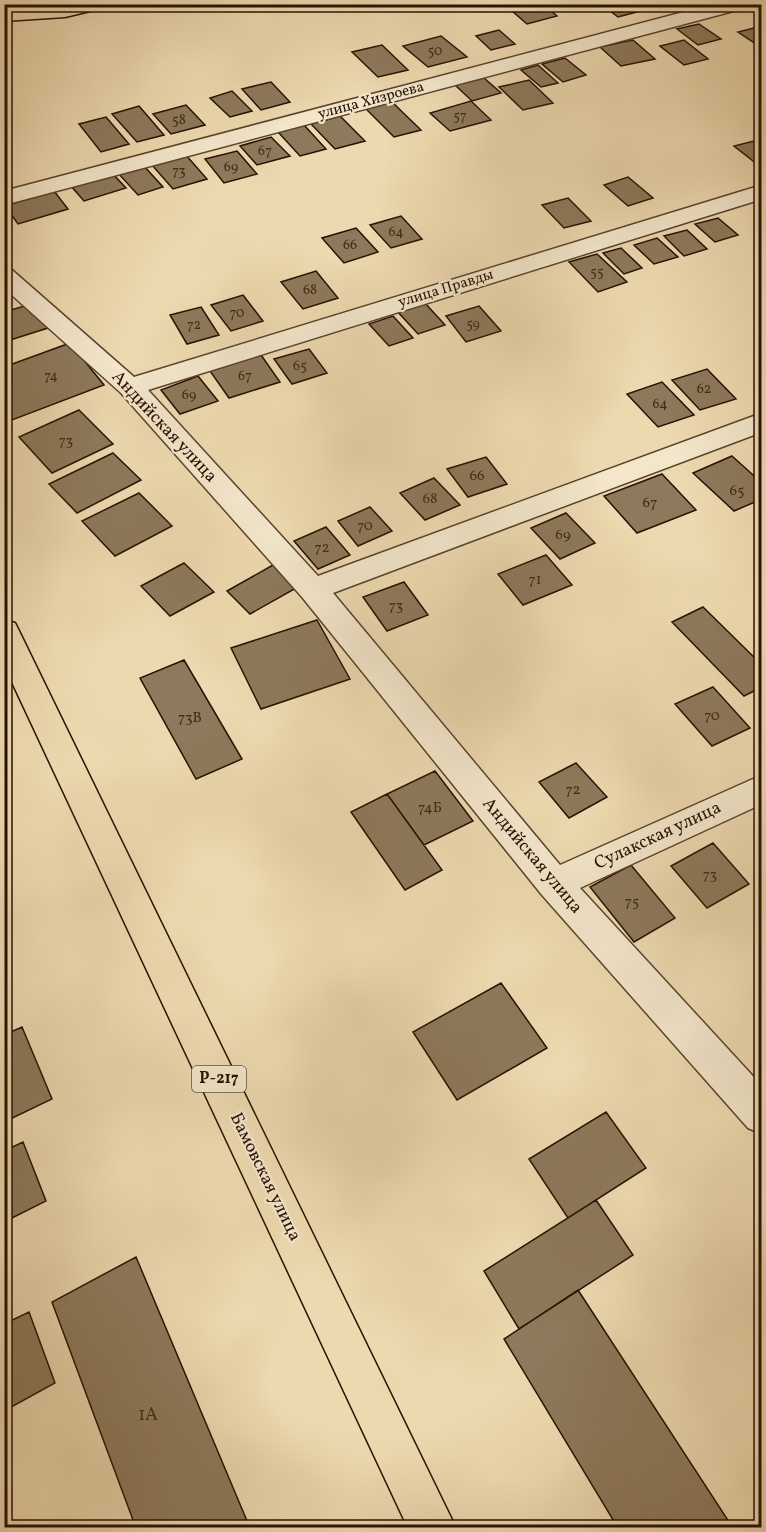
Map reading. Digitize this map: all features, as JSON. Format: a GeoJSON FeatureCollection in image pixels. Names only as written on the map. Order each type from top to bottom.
{"type":"FeatureCollection","features":[{"type":"Feature","properties":{"kind":"highway"},"geometry":{"type":"LineString","coordinates":[[4,32],[65,11],[96,4]]}},
{"type":"Feature","properties":{"kind":"highway"},"geometry":{"type":"LineString","coordinates":[[4,15],[65,11]]}},
{"type":"Feature","properties":{"kind":"highway","name":"Бамовская улица"},"geometry":{"type":"LineString","coordinates":[[4,631],[433,1527]]}},
{"type":"Feature","properties":{"kind":"street","name":"улица Хизроева"},"geometry":{"type":"LineString","coordinates":[[4,198],[738,4]]}},
{"type":"Feature","properties":{"kind":"street","name":"улица Правды"},"geometry":{"type":"LineString","coordinates":[[130,387],[762,192]]}},
{"type":"Feature","properties":{"kind":"street","name":"Андийская улица"},"geometry":{"type":"LineString","coordinates":[[4,275],[130,387],[313,589],[554,884],[762,1115]]}},
{"type":"Feature","properties":{"kind":"street"},"geometry":{"type":"LineString","coordinates":[[313,589],[762,422]]}},
{"type":"Feature","properties":{"kind":"street","name":"Сулакская улица"},"geometry":{"type":"LineString","coordinates":[[554,884],[762,789]]}},
{"type":"Feature","properties":{"kind":"building"},"geometry":{"type":"Polygon","coordinates":[[[504,4],[542,4],[557,16],[527,24],[504,4]]]}},
{"type":"Feature","properties":{"kind":"building"},"geometry":{"type":"Polygon","coordinates":[[[601,4],[637,4],[645,10],[618,17],[601,4]]]}},
{"type":"Feature","properties":{"kind":"building"},"geometry":{"type":"Polygon","coordinates":[[[645,4],[670,4],[673,6],[654,11],[645,4]]]}},
{"type":"Feature","properties":{"kind":"building"},"geometry":{"type":"Polygon","coordinates":[[[699,24],[721,39],[698,45],[677,29],[699,24]]]}},
{"type":"Feature","properties":{"kind":"building"},"geometry":{"type":"Polygon","coordinates":[[[762,26],[762,48],[738,32],[762,26]]]}},
{"type":"Feature","properties":{"kind":"building"},"geometry":{"type":"Polygon","coordinates":[[[499,30],[515,44],[491,50],[476,36],[499,30]]]}},
{"type":"Feature","properties":{"kind":"building"},"geometry":{"type":"Polygon","coordinates":[[[441,36],[467,57],[428,67],[403,46],[441,36]]]}},
{"type":"Feature","properties":{"kind":"building"},"geometry":{"type":"Polygon","coordinates":[[[633,40],[655,59],[621,66],[600,47],[633,40]]]}},
{"type":"Feature","properties":{"kind":"building"},"geometry":{"type":"Polygon","coordinates":[[[684,40],[708,59],[684,65],[660,46],[684,40]]]}},
{"type":"Feature","properties":{"kind":"building"},"geometry":{"type":"Polygon","coordinates":[[[382,45],[408,70],[378,77],[352,52],[382,45]]]}},
{"type":"Feature","properties":{"kind":"building"},"geometry":{"type":"Polygon","coordinates":[[[565,58],[586,75],[563,82],[542,64],[565,58]]]}},
{"type":"Feature","properties":{"kind":"building"},"geometry":{"type":"Polygon","coordinates":[[[538,65],[558,83],[541,87],[521,70],[538,65]]]}},
{"type":"Feature","properties":{"kind":"building"},"geometry":{"type":"Polygon","coordinates":[[[484,78],[501,93],[472,101],[455,85],[484,78]]]}},
{"type":"Feature","properties":{"kind":"building"},"geometry":{"type":"Polygon","coordinates":[[[529,80],[553,103],[523,110],[499,87],[529,80]]]}},
{"type":"Feature","properties":{"kind":"building"},"geometry":{"type":"Polygon","coordinates":[[[271,82],[290,102],[261,110],[242,89],[271,82]]]}},
{"type":"Feature","properties":{"kind":"building"},"geometry":{"type":"Polygon","coordinates":[[[232,91],[252,111],[230,117],[210,98],[232,91]]]}},
{"type":"Feature","properties":{"kind":"building"},"geometry":{"type":"Polygon","coordinates":[[[471,101],[491,120],[450,131],[430,113],[471,101]]]}},
{"type":"Feature","properties":{"kind":"building"},"geometry":{"type":"Polygon","coordinates":[[[392,102],[421,130],[394,137],[366,109],[392,102]]]}},
{"type":"Feature","properties":{"kind":"building"},"geometry":{"type":"Polygon","coordinates":[[[186,105],[205,125],[171,134],[153,114],[186,105]]]}},
{"type":"Feature","properties":{"kind":"building"},"geometry":{"type":"Polygon","coordinates":[[[139,106],[164,135],[137,142],[112,114],[139,106]]]}},
{"type":"Feature","properties":{"kind":"building"},"geometry":{"type":"Polygon","coordinates":[[[340,116],[365,141],[335,149],[311,124],[340,116]]]}},
{"type":"Feature","properties":{"kind":"building"},"geometry":{"type":"Polygon","coordinates":[[[106,117],[129,144],[101,152],[79,124],[106,117]]]}},
{"type":"Feature","properties":{"kind":"building"},"geometry":{"type":"Polygon","coordinates":[[[304,125],[326,149],[300,156],[278,132],[304,125]]]}},
{"type":"Feature","properties":{"kind":"building"},"geometry":{"type":"Polygon","coordinates":[[[271,137],[290,156],[257,165],[240,146],[271,137]]]}},
{"type":"Feature","properties":{"kind":"building"},"geometry":{"type":"Polygon","coordinates":[[[762,139],[762,168],[734,146],[762,139]]]}},
{"type":"Feature","properties":{"kind":"building"},"geometry":{"type":"Polygon","coordinates":[[[237,151],[257,174],[224,183],[205,159],[237,151]]]}},
{"type":"Feature","properties":{"kind":"building"},"geometry":{"type":"Polygon","coordinates":[[[185,154],[207,179],[173,189],[151,164],[185,154]]]}},
{"type":"Feature","properties":{"kind":"building"},"geometry":{"type":"Polygon","coordinates":[[[143,165],[163,187],[138,195],[117,172],[143,165]]]}},
{"type":"Feature","properties":{"kind":"building"},"geometry":{"type":"Polygon","coordinates":[[[112,173],[126,188],[84,201],[71,186],[112,173]]]}},
{"type":"Feature","properties":{"kind":"building"},"geometry":{"type":"Polygon","coordinates":[[[628,177],[653,198],[628,206],[604,185],[628,177]]]}},
{"type":"Feature","properties":{"kind":"building"},"geometry":{"type":"Polygon","coordinates":[[[54,191],[68,209],[18,224],[5,206],[54,191]]]}},
{"type":"Feature","properties":{"kind":"building"},"geometry":{"type":"Polygon","coordinates":[[[568,198],[591,221],[564,228],[542,205],[568,198]]]}},
{"type":"Feature","properties":{"kind":"building"},"geometry":{"type":"Polygon","coordinates":[[[401,216],[422,239],[391,248],[370,225],[401,216]]]}},
{"type":"Feature","properties":{"kind":"building"},"geometry":{"type":"Polygon","coordinates":[[[718,218],[738,235],[715,242],[695,224],[718,218]]]}},
{"type":"Feature","properties":{"kind":"building"},"geometry":{"type":"Polygon","coordinates":[[[356,228],[378,252],[344,263],[322,238],[356,228]]]}},
{"type":"Feature","properties":{"kind":"building"},"geometry":{"type":"Polygon","coordinates":[[[687,230],[707,249],[684,256],[664,236],[687,230]]]}},
{"type":"Feature","properties":{"kind":"building"},"geometry":{"type":"Polygon","coordinates":[[[657,238],[678,257],[654,264],[634,245],[657,238]]]}},
{"type":"Feature","properties":{"kind":"building"},"geometry":{"type":"Polygon","coordinates":[[[621,248],[642,268],[624,274],[603,253],[621,248]]]}},
{"type":"Feature","properties":{"kind":"building"},"geometry":{"type":"Polygon","coordinates":[[[597,254],[627,282],[598,292],[569,262],[597,254]]]}},
{"type":"Feature","properties":{"kind":"building"},"geometry":{"type":"Polygon","coordinates":[[[316,271],[338,298],[303,309],[281,282],[316,271]]]}},
{"type":"Feature","properties":{"kind":"building"},"geometry":{"type":"Polygon","coordinates":[[[243,295],[263,321],[231,331],[211,305],[243,295]]]}},
{"type":"Feature","properties":{"kind":"building"},"geometry":{"type":"Polygon","coordinates":[[[424,302],[445,325],[418,334],[397,311],[424,302]]]}},
{"type":"Feature","properties":{"kind":"building"},"geometry":{"type":"Polygon","coordinates":[[[31,304],[48,328],[4,342],[4,312],[31,304]]]}},
{"type":"Feature","properties":{"kind":"building"},"geometry":{"type":"Polygon","coordinates":[[[479,306],[501,331],[466,342],[446,316],[479,306]]]}},
{"type":"Feature","properties":{"kind":"building"},"geometry":{"type":"Polygon","coordinates":[[[201,307],[219,335],[187,344],[170,315],[201,307]]]}},
{"type":"Feature","properties":{"kind":"building"},"geometry":{"type":"Polygon","coordinates":[[[393,316],[413,338],[389,346],[369,324],[393,316]]]}},
{"type":"Feature","properties":{"kind":"building"},"geometry":{"type":"Polygon","coordinates":[[[70,343],[104,385],[4,423],[4,367],[70,343]]]}},
{"type":"Feature","properties":{"kind":"building"},"geometry":{"type":"Polygon","coordinates":[[[309,349],[327,373],[292,384],[274,359],[309,349]]]}},
{"type":"Feature","properties":{"kind":"building"},"geometry":{"type":"Polygon","coordinates":[[[261,355],[280,382],[229,398],[210,371],[261,355]]]}},
{"type":"Feature","properties":{"kind":"building"},"geometry":{"type":"Polygon","coordinates":[[[707,369],[736,399],[700,410],[672,380],[707,369]]]}},
{"type":"Feature","properties":{"kind":"building"},"geometry":{"type":"Polygon","coordinates":[[[198,376],[218,401],[180,414],[161,390],[198,376]]]}},
{"type":"Feature","properties":{"kind":"building"},"geometry":{"type":"Polygon","coordinates":[[[662,382],[694,415],[658,427],[627,394],[662,382]]]}},
{"type":"Feature","properties":{"kind":"building"},"geometry":{"type":"Polygon","coordinates":[[[79,410],[113,444],[52,473],[19,437],[79,410]]]}},
{"type":"Feature","properties":{"kind":"building"},"geometry":{"type":"Polygon","coordinates":[[[113,453],[141,480],[77,513],[49,484],[113,453]]]}},
{"type":"Feature","properties":{"kind":"building"},"geometry":{"type":"Polygon","coordinates":[[[732,456],[762,483],[762,499],[734,511],[693,473],[732,456]]]}},
{"type":"Feature","properties":{"kind":"building"},"geometry":{"type":"Polygon","coordinates":[[[486,457],[507,484],[468,497],[447,469],[486,457]]]}},
{"type":"Feature","properties":{"kind":"building"},"geometry":{"type":"Polygon","coordinates":[[[662,474],[696,510],[637,533],[604,496],[662,474]]]}},
{"type":"Feature","properties":{"kind":"building"},"geometry":{"type":"Polygon","coordinates":[[[434,478],[460,505],[425,520],[400,493],[434,478]]]}},
{"type":"Feature","properties":{"kind":"building"},"geometry":{"type":"Polygon","coordinates":[[[139,493],[172,526],[115,556],[82,521],[139,493]]]}},
{"type":"Feature","properties":{"kind":"building"},"geometry":{"type":"Polygon","coordinates":[[[370,507],[392,531],[358,546],[338,521],[370,507]]]}},
{"type":"Feature","properties":{"kind":"building"},"geometry":{"type":"Polygon","coordinates":[[[566,513],[595,543],[560,559],[531,528],[566,513]]]}},
{"type":"Feature","properties":{"kind":"building"},"geometry":{"type":"Polygon","coordinates":[[[326,527],[350,555],[318,569],[294,541],[326,527]]]}},
{"type":"Feature","properties":{"kind":"building"},"geometry":{"type":"Polygon","coordinates":[[[546,555],[572,585],[523,605],[498,574],[546,555]]]}},
{"type":"Feature","properties":{"kind":"building"},"geometry":{"type":"Polygon","coordinates":[[[184,563],[214,592],[170,616],[141,586],[184,563]]]}},
{"type":"Feature","properties":{"kind":"building"},"geometry":{"type":"Polygon","coordinates":[[[273,565],[296,588],[250,614],[227,591],[273,565]]]}},
{"type":"Feature","properties":{"kind":"building"},"geometry":{"type":"Polygon","coordinates":[[[404,582],[428,615],[387,631],[363,597],[404,582]]]}},
{"type":"Feature","properties":{"kind":"building"},"geometry":{"type":"Polygon","coordinates":[[[703,607],[762,665],[762,687],[744,696],[672,622],[703,607]]]}},
{"type":"Feature","properties":{"kind":"building"},"geometry":{"type":"Polygon","coordinates":[[[317,620],[350,679],[261,709],[231,648],[317,620]]]}},
{"type":"Feature","properties":{"kind":"building"},"geometry":{"type":"Polygon","coordinates":[[[184,660],[242,759],[196,779],[140,678],[184,660]]]}},
{"type":"Feature","properties":{"kind":"building"},"geometry":{"type":"Polygon","coordinates":[[[713,687],[750,728],[712,746],[675,704],[713,687]]]}},
{"type":"Feature","properties":{"kind":"building"},"geometry":{"type":"Polygon","coordinates":[[[576,763],[607,797],[569,818],[539,782],[576,763]]]}},
{"type":"Feature","properties":{"kind":"building"},"geometry":{"type":"Polygon","coordinates":[[[435,771],[473,821],[424,845],[387,794],[435,771]]]}},
{"type":"Feature","properties":{"kind":"building"},"geometry":{"type":"Polygon","coordinates":[[[387,794],[442,870],[405,890],[351,812],[387,794]]]}},
{"type":"Feature","properties":{"kind":"building"},"geometry":{"type":"Polygon","coordinates":[[[713,843],[749,884],[707,908],[671,866],[713,843]]]}},
{"type":"Feature","properties":{"kind":"building"},"geometry":{"type":"Polygon","coordinates":[[[631,865],[675,918],[634,942],[590,887],[631,865]]]}},
{"type":"Feature","properties":{"kind":"building"},"geometry":{"type":"Polygon","coordinates":[[[501,983],[547,1048],[457,1100],[413,1032],[501,983]]]}},
{"type":"Feature","properties":{"kind":"building"},"geometry":{"type":"Polygon","coordinates":[[[22,1027],[52,1099],[4,1122],[4,1035],[22,1027]]]}},
{"type":"Feature","properties":{"kind":"building"},"geometry":{"type":"Polygon","coordinates":[[[606,1112],[646,1168],[568,1218],[529,1159],[606,1112]]]}},
{"type":"Feature","properties":{"kind":"building"},"geometry":{"type":"Polygon","coordinates":[[[23,1142],[46,1201],[4,1222],[4,1151],[23,1142]]]}},
{"type":"Feature","properties":{"kind":"building"},"geometry":{"type":"Polygon","coordinates":[[[596,1200],[633,1255],[519,1329],[484,1271],[596,1200]]]}},
{"type":"Feature","properties":{"kind":"building"},"geometry":{"type":"Polygon","coordinates":[[[136,1257],[250,1528],[136,1528],[52,1302],[136,1257]]]}},
{"type":"Feature","properties":{"kind":"building"},"geometry":{"type":"Polygon","coordinates":[[[578,1290],[733,1528],[618,1528],[504,1339],[578,1290]]]}},
{"type":"Feature","properties":{"kind":"building"},"geometry":{"type":"Polygon","coordinates":[[[29,1312],[55,1383],[4,1411],[4,1324],[29,1312]]]}}]}
